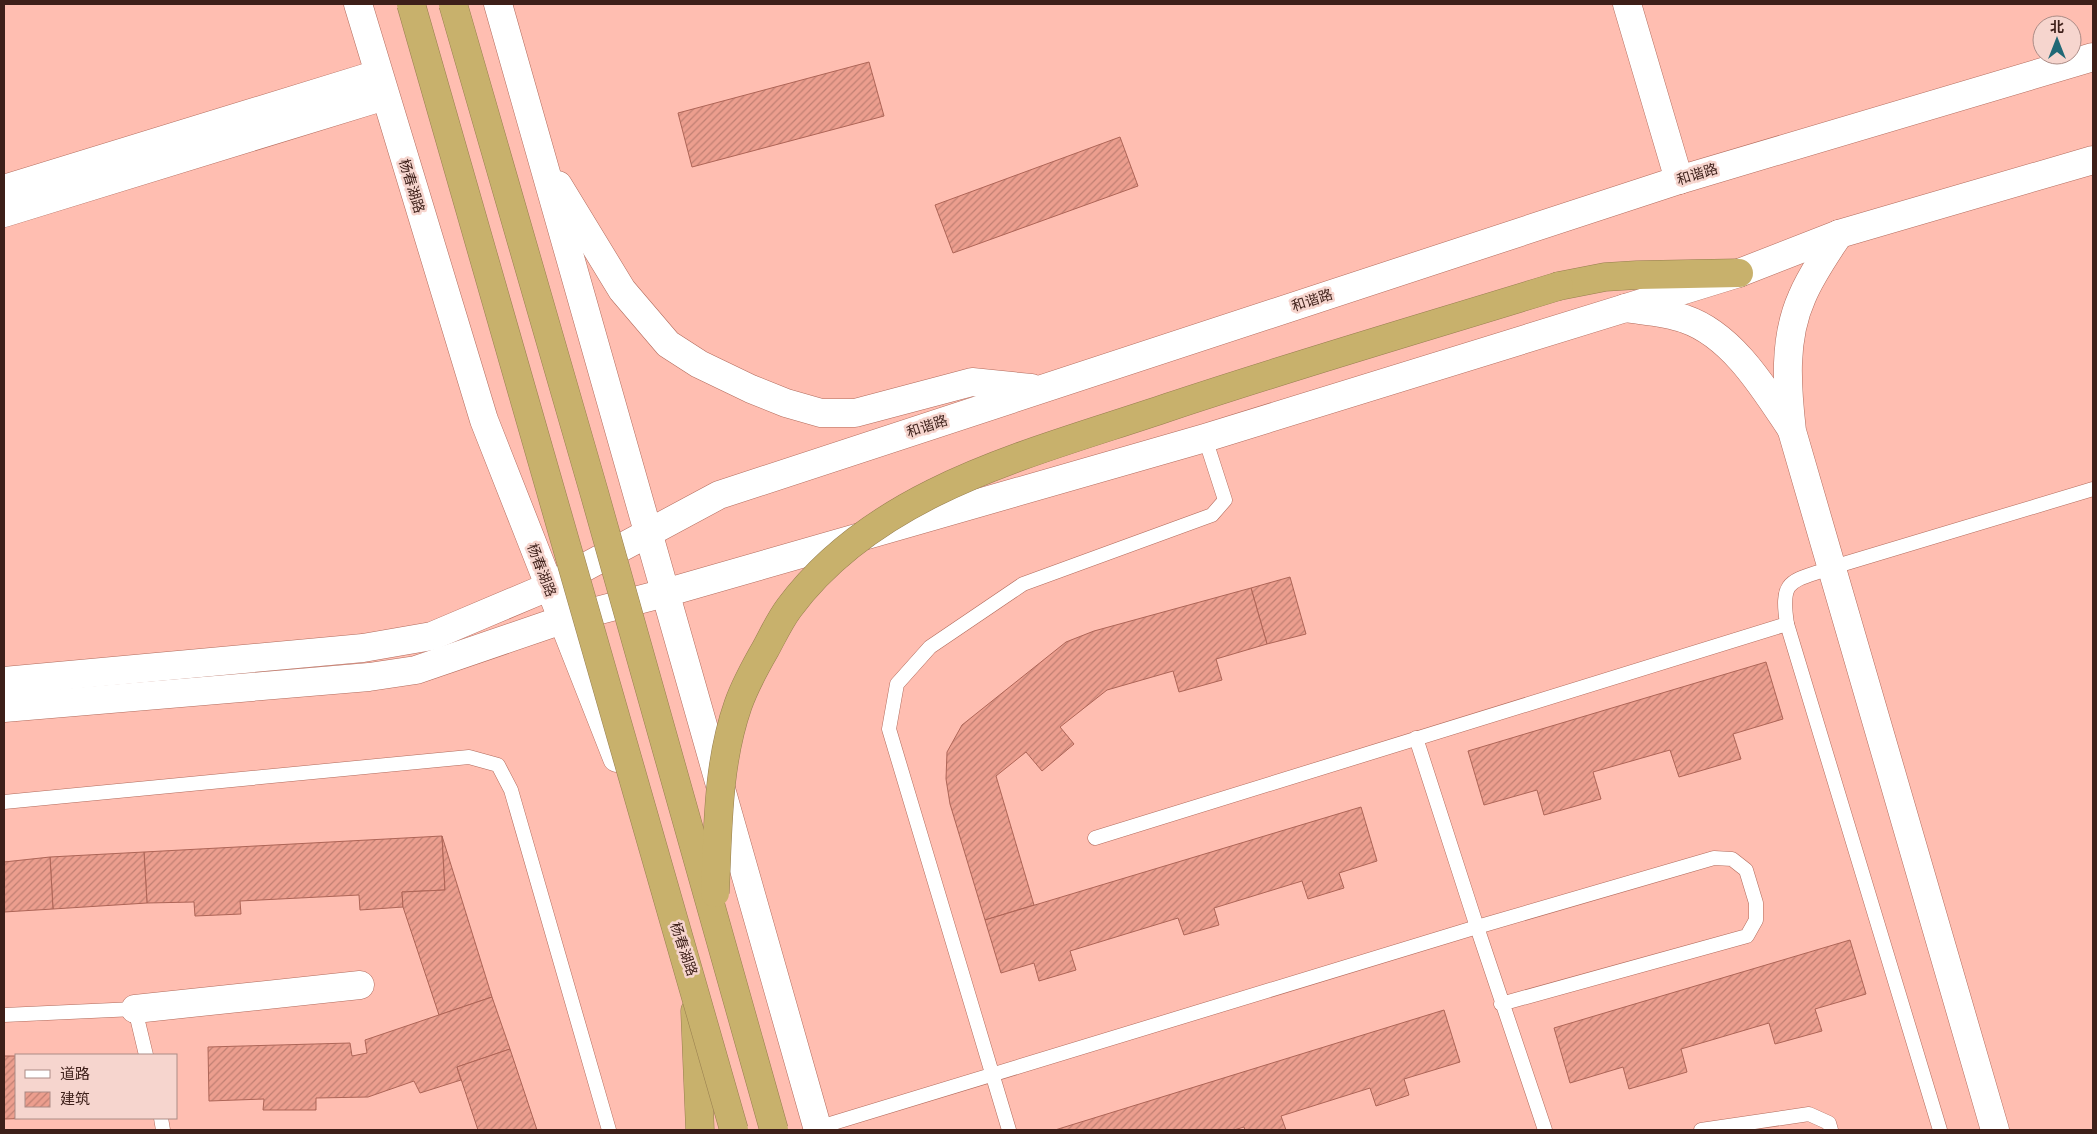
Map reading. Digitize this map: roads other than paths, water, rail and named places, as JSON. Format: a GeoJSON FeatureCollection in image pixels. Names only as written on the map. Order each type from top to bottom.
{"type":"FeatureCollection","features":[{"type":"Feature","properties":{"kind":"highway"},"geometry":{"type":"LineString","coordinates":[[412,4],[734,1130]]}},
{"type":"Feature","properties":{"kind":"highway"},"geometry":{"type":"LineString","coordinates":[[453,4],[774,1130]]}},
{"type":"Feature","properties":{"kind":"highway"},"geometry":{"type":"LineString","coordinates":[[714,917],[723,771],[738,706],[750,676],[788,609],[834,558],[862,535],[938,490],[984,469],[1236,385],[1559,286],[1605,277],[1637,274],[1739,273]]}},
{"type":"Feature","properties":{"kind":"highway"},"geometry":{"type":"LineString","coordinates":[[694,995],[700,1130]]}},
{"type":"Feature","properties":{"kind":"main road","name":"杨春湖路"},"geometry":{"type":"LineString","coordinates":[[358,4],[484,420],[625,781],[707,1015],[742,1130]]}},
{"type":"Feature","properties":{"kind":"main road"},"geometry":{"type":"LineString","coordinates":[[498,4],[818,1129]]}},
{"type":"Feature","properties":{"kind":"main road"},"geometry":{"type":"LineString","coordinates":[[1627,4],[1679,180]]}},
{"type":"Feature","properties":{"kind":"main road","name":"和谐路"},"geometry":{"type":"LineString","coordinates":[[4,681],[363,648],[395,644],[432,636],[548,587],[720,495],[1679,180],[2093,57]]}},
{"type":"Feature","properties":{"kind":"main road"},"geometry":{"type":"LineString","coordinates":[[4,188],[381,85]]}},
{"type":"Feature","properties":{"kind":"main road"},"geometry":{"type":"LineString","coordinates":[[4,213],[381,85]]}},
{"type":"Feature","properties":{"kind":"main road"},"geometry":{"type":"LineString","coordinates":[[540,154],[622,290],[668,344],[699,364],[751,389],[786,403],[821,413],[855,413],[972,382],[1040,389]]}},
{"type":"Feature","properties":{"kind":"main road"},"geometry":{"type":"LineString","coordinates":[[4,708],[369,677],[416,670],[562,620],[664,593],[1206,438],[1739,273],[1839,234],[2093,160]]}},
{"type":"Feature","properties":{"kind":"main road"},"geometry":{"type":"LineString","coordinates":[[1839,234],[1807,286],[1795,318],[1788,372],[1792,431],[1830,568],[1995,1130]]}},
{"type":"Feature","properties":{"kind":"main road"},"geometry":{"type":"LineString","coordinates":[[1625,308],[1667,314],[1686,319],[1715,335],[1742,361],[1792,431]]}},
{"type":"Feature","properties":{"kind":"main road"},"geometry":{"type":"LineString","coordinates":[[135,1010],[360,985]]}},
{"type":"Feature","properties":{"kind":"lane"},"geometry":{"type":"LineString","coordinates":[[1009,1130],[889,729],[897,684],[930,647],[1024,584],[1212,515],[1225,500],[1206,438]]}},
{"type":"Feature","properties":{"kind":"lane"},"geometry":{"type":"LineString","coordinates":[[1940,1130],[1787,624],[1784,602],[1785,593],[1791,584],[1830,568],[2093,489]]}},
{"type":"Feature","properties":{"kind":"lane"},"geometry":{"type":"LineString","coordinates":[[1094,838],[1787,624]]}},
{"type":"Feature","properties":{"kind":"lane"},"geometry":{"type":"LineString","coordinates":[[1416,738],[1501,1004],[1545,1130]]}},
{"type":"Feature","properties":{"kind":"lane"},"geometry":{"type":"LineString","coordinates":[[4,802],[469,756],[498,765],[511,790],[609,1130]]}},
{"type":"Feature","properties":{"kind":"lane"},"geometry":{"type":"LineString","coordinates":[[818,1129],[1477,927],[1714,858],[1732,858],[1746,870],[1756,903],[1756,920],[1747,936],[1501,1004]]}},
{"type":"Feature","properties":{"kind":"lane"},"geometry":{"type":"LineString","coordinates":[[4,1015],[135,1010],[146,1054]]}},
{"type":"Feature","properties":{"kind":"lane"},"geometry":{"type":"LineString","coordinates":[[1701,1130],[1809,1114],[1829,1123],[1831,1130]]}}]}
